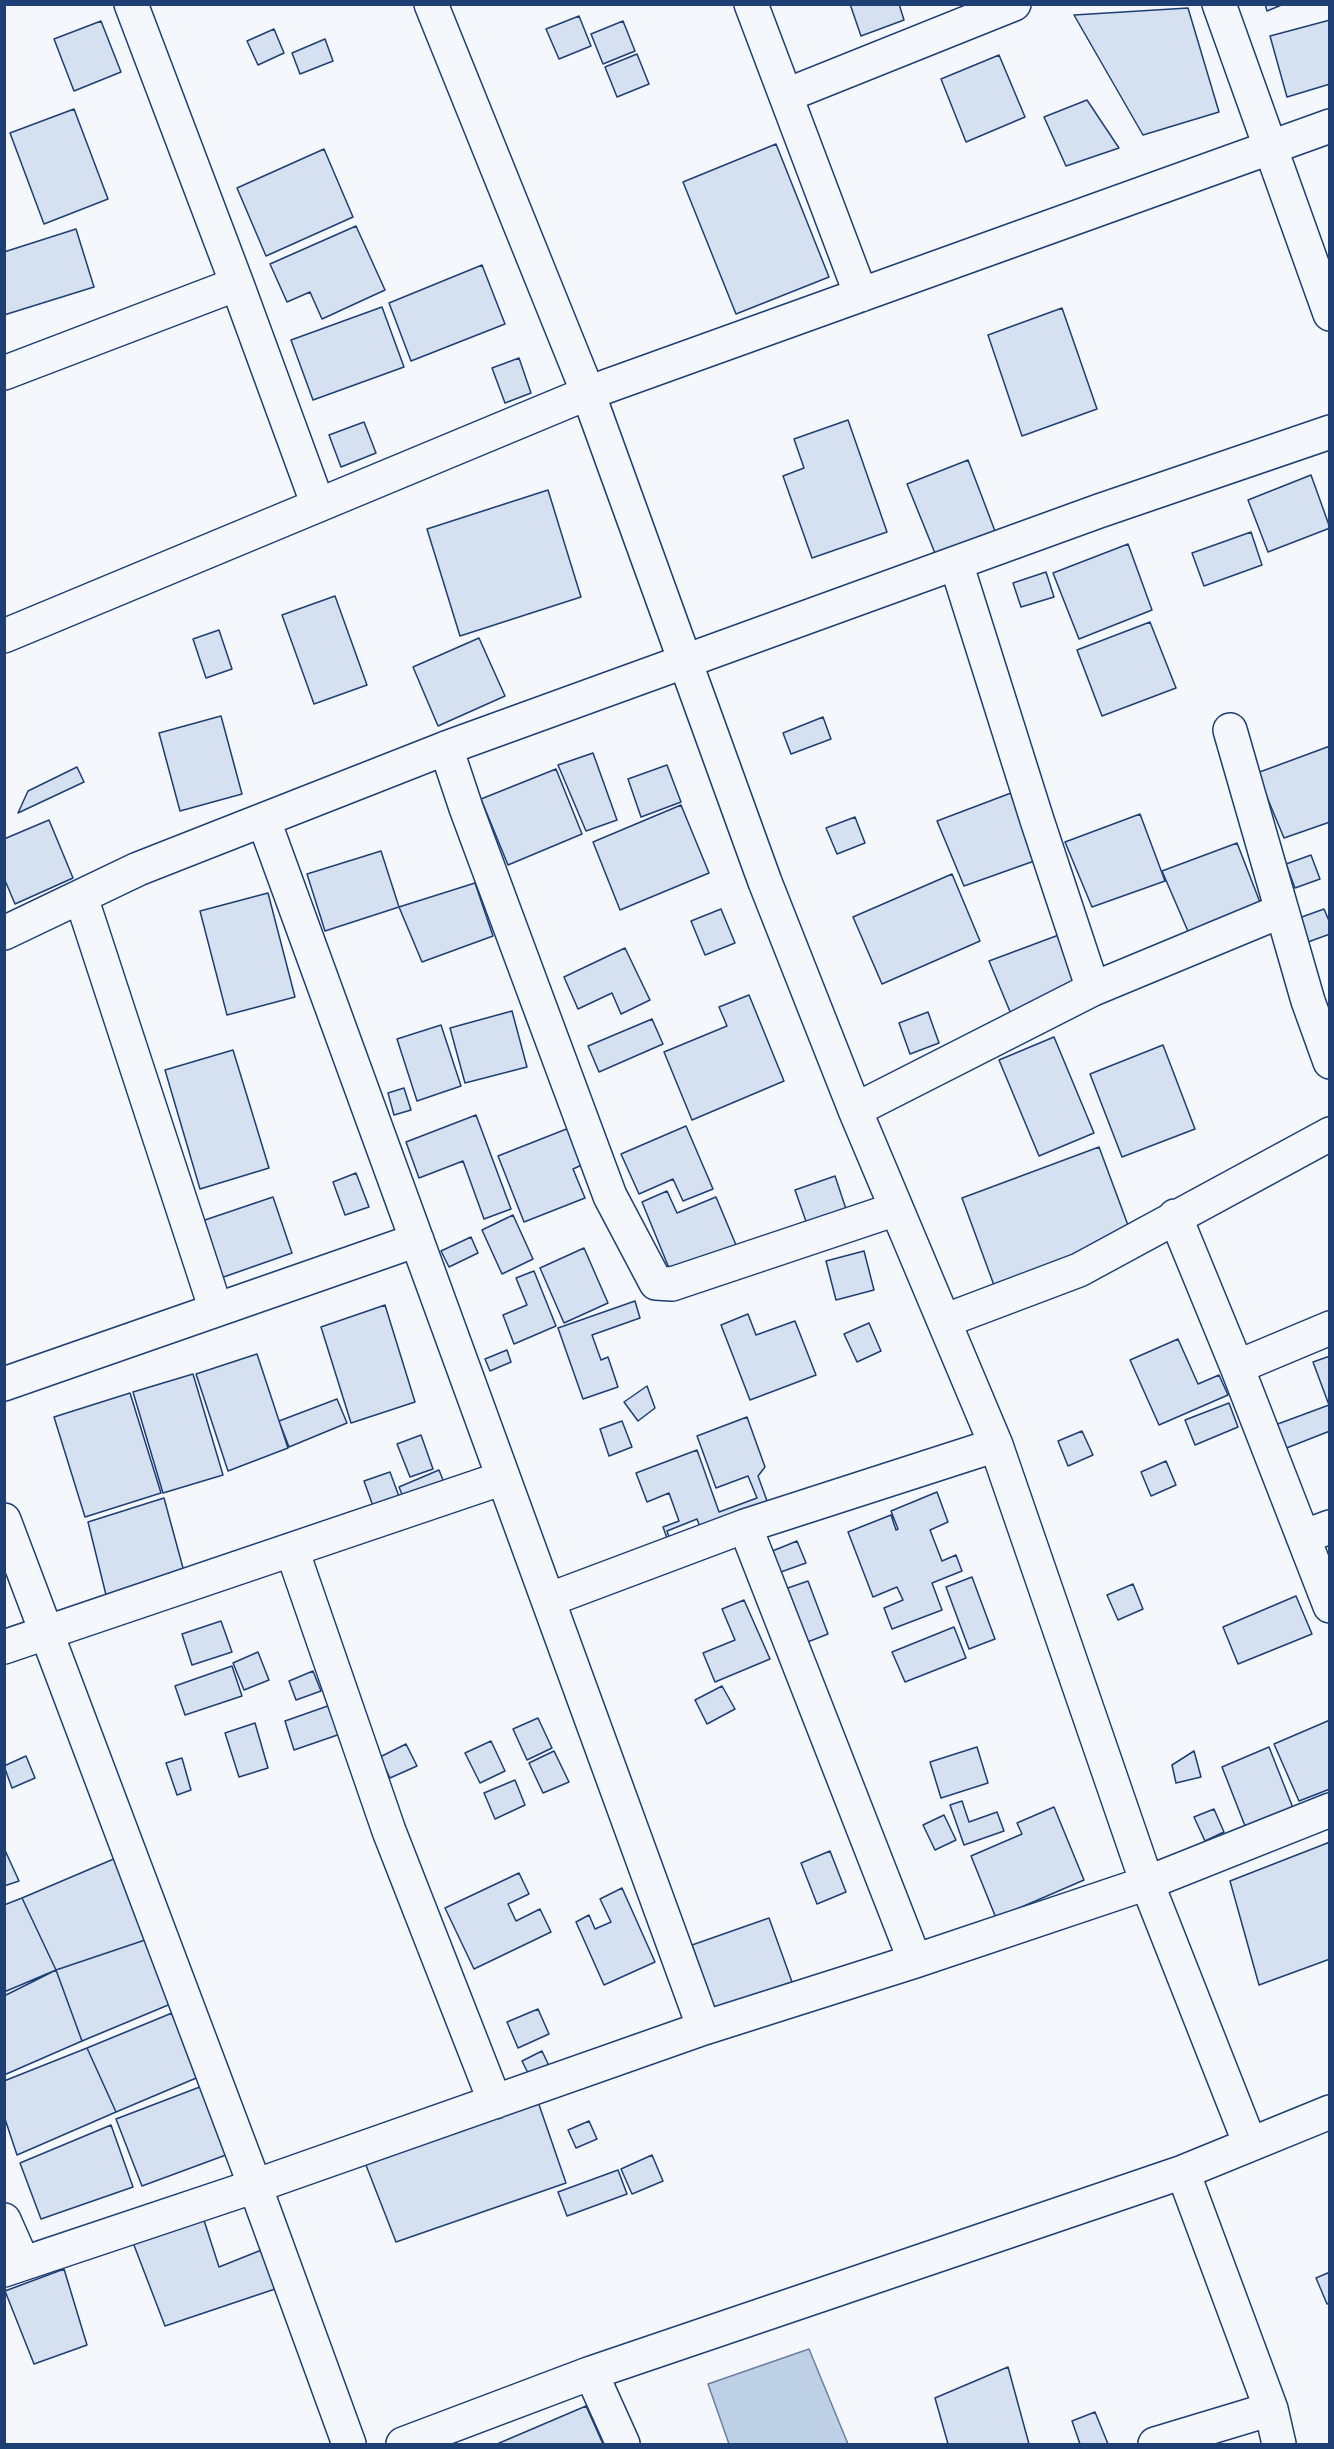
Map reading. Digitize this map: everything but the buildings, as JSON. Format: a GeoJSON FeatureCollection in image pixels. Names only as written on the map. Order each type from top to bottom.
{"type":"FeatureCollection","features":[{"type":"Feature","properties":{"kind":"street"},"geometry":{"type":"LineString","coordinates":[[131,4],[318,505]]}},
{"type":"Feature","properties":{"kind":"street"},"geometry":{"type":"LineString","coordinates":[[431,4],[588,393],[765,882],[855,1110],[996,1445],[1147,1883],[1250,2144]]}},
{"type":"Feature","properties":{"kind":"street"},"geometry":{"type":"LineString","coordinates":[[752,4],[861,294]]}},
{"type":"Feature","properties":{"kind":"street"},"geometry":{"type":"LineString","coordinates":[[787,95],[1014,4]]}},
{"type":"Feature","properties":{"kind":"street"},"geometry":{"type":"LineString","coordinates":[[1219,4],[1329,314]]}},
{"type":"Feature","properties":{"kind":"street"},"geometry":{"type":"LineString","coordinates":[[4,636],[588,393],[1329,126]]}},
{"type":"Feature","properties":{"kind":"street"},"geometry":{"type":"LineString","coordinates":[[4,373],[237,284]]}},
{"type":"Feature","properties":{"kind":"street"},"geometry":{"type":"LineString","coordinates":[[4,933],[138,869],[446,748],[956,563],[1327,440]]}},
{"type":"Feature","properties":{"kind":"street"},"geometry":{"type":"LineString","coordinates":[[956,563],[1093,989]]}},
{"type":"Feature","properties":{"kind":"street"},"geometry":{"type":"LineString","coordinates":[[1230,730],[1281,911],[1329,1062]]}},
{"type":"Feature","properties":{"kind":"street"},"geometry":{"type":"LineString","coordinates":[[446,748],[470,819],[610,1196],[656,1283],[672,1284],[896,1209]]}},
{"type":"Feature","properties":{"kind":"street"},"geometry":{"type":"LineString","coordinates":[[264,821],[704,2028]]}},
{"type":"Feature","properties":{"kind":"street"},"geometry":{"type":"LineString","coordinates":[[81,897],[216,1310]]}},
{"type":"Feature","properties":{"kind":"street"},"geometry":{"type":"LineString","coordinates":[[855,1110],[1093,989],[1281,911]]}},
{"type":"Feature","properties":{"kind":"street"},"geometry":{"type":"LineString","coordinates":[[944,1321],[1079,1270],[1329,1134]]}},
{"type":"Feature","properties":{"kind":"street"},"geometry":{"type":"LineString","coordinates":[[1175,1216],[1237,1367],[1316,1532],[1329,1606]]}},
{"type":"Feature","properties":{"kind":"street"},"geometry":{"type":"LineString","coordinates":[[4,1384],[417,1240]]}},
{"type":"Feature","properties":{"kind":"street"},"geometry":{"type":"LineString","coordinates":[[1237,1367],[1329,1328]]}},
{"type":"Feature","properties":{"kind":"street"},"geometry":{"type":"LineString","coordinates":[[548,1599],[745,1526],[996,1445]]}},
{"type":"Feature","properties":{"kind":"street"},"geometry":{"type":"LineString","coordinates":[[4,1647],[504,1478]]}},
{"type":"Feature","properties":{"kind":"street"},"geometry":{"type":"LineString","coordinates":[[4,1520],[255,2186],[349,2445]]}},
{"type":"Feature","properties":{"kind":"street"},"geometry":{"type":"LineString","coordinates":[[745,1526],[915,1961]]}},
{"type":"Feature","properties":{"kind":"street"},"geometry":{"type":"LineString","coordinates":[[292,1550],[389,1831],[495,2102]]}},
{"type":"Feature","properties":{"kind":"street"},"geometry":{"type":"LineString","coordinates":[[4,2220],[14,2266],[255,2186],[704,2028],[915,1961],[1147,1883],[1329,1810]]}},
{"type":"Feature","properties":{"kind":"street"},"geometry":{"type":"LineString","coordinates":[[403,2445],[591,2373],[1183,2172],[1329,2112]]}},
{"type":"Feature","properties":{"kind":"street"},"geometry":{"type":"LineString","coordinates":[[1183,2172],[1272,2409],[1279,2445]]}},
{"type":"Feature","properties":{"kind":"street"},"geometry":{"type":"LineString","coordinates":[[591,2373],[623,2445]]}},
{"type":"Feature","properties":{"kind":"street"},"geometry":{"type":"LineString","coordinates":[[1155,2445],[1272,2409]]}},
{"type":"Feature","properties":{"kind":"water"},"geometry":{"type":"Polygon","coordinates":[[[809,2349],[848,2444],[729,2444],[708,2384],[809,2349]]]}}]}
